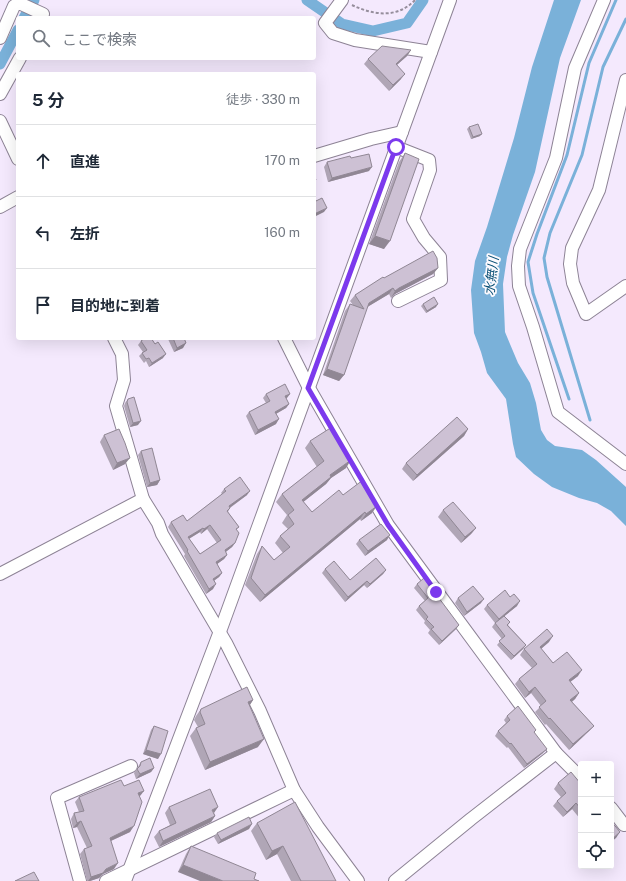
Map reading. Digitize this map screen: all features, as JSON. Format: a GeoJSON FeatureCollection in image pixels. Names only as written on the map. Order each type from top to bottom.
{"type":"FeatureCollection","features":[{"type":"Feature","properties":{"kind":"street"},"geometry":{"type":"LineString","coordinates":[[127,875],[219,631],[450,0]]}},
{"type":"Feature","properties":{"kind":"street"},"geometry":{"type":"LineString","coordinates":[[604,0],[575,68],[556,158],[520,249],[518,266],[519,286],[533,327],[558,412],[626,464]]}},
{"type":"Feature","properties":{"kind":"street"},"geometry":{"type":"LineString","coordinates":[[0,38],[14,6],[19,3],[42,16]]}},
{"type":"Feature","properties":{"kind":"street"},"geometry":{"type":"LineString","coordinates":[[342,4],[325,23],[334,33],[355,40],[431,52]]}},
{"type":"Feature","properties":{"kind":"street"},"geometry":{"type":"LineString","coordinates":[[0,94],[19,60]]}},
{"type":"Feature","properties":{"kind":"street"},"geometry":{"type":"LineString","coordinates":[[626,80],[599,190],[572,248],[570,264],[573,283],[586,314],[626,286]]}},
{"type":"Feature","properties":{"kind":"street"},"geometry":{"type":"LineString","coordinates":[[0,120],[16,155]]}},
{"type":"Feature","properties":{"kind":"street"},"geometry":{"type":"LineString","coordinates":[[316,155],[371,139],[402,132]]}},
{"type":"Feature","properties":{"kind":"street"},"geometry":{"type":"LineString","coordinates":[[396,147],[429,160],[430,170],[413,219],[424,238],[440,257],[441,280],[398,301]]}},
{"type":"Feature","properties":{"kind":"street"},"geometry":{"type":"LineString","coordinates":[[0,207],[16,198]]}},
{"type":"Feature","properties":{"kind":"street"},"geometry":{"type":"LineString","coordinates":[[115,340],[122,354],[124,380],[116,406],[143,498],[158,523],[162,534],[219,631],[260,711],[294,790],[318,827],[358,881]]}},
{"type":"Feature","properties":{"kind":"street"},"geometry":{"type":"LineString","coordinates":[[285,340],[308,388],[388,525],[556,753],[578,775]]}},
{"type":"Feature","properties":{"kind":"street"},"geometry":{"type":"LineString","coordinates":[[0,574],[143,498]]}},
{"type":"Feature","properties":{"kind":"street"},"geometry":{"type":"LineString","coordinates":[[395,881],[471,819],[556,753]]}},
{"type":"Feature","properties":{"kind":"street"},"geometry":{"type":"LineString","coordinates":[[80,881],[57,798],[131,766]]}},
{"type":"Feature","properties":{"kind":"street"},"geometry":{"type":"LineString","coordinates":[[106,881],[127,875],[294,790]]}},
{"type":"Feature","properties":{"kind":"street"},"geometry":{"type":"LineString","coordinates":[[614,812],[624,825]]}},
{"type":"Feature","properties":{"kind":"path"},"geometry":{"type":"LineString","coordinates":[[342,4],[371,13],[384,14],[408,7],[415,0]]}},
{"type":"Feature","properties":{"kind":"water","name":"水無川"},"geometry":{"type":"Polygon","coordinates":[[[554,0],[581,0],[560,58],[535,172],[507,257],[503,284],[505,332],[518,363],[530,383],[536,403],[541,430],[547,440],[555,446],[582,450],[596,460],[626,487],[626,526],[611,511],[597,503],[579,498],[552,487],[534,474],[516,457],[506,399],[487,373],[474,333],[471,290],[475,261],[514,138],[532,67],[554,0]]]}},
{"type":"Feature","properties":{"kind":"building"},"geometry":{"type":"Polygon","coordinates":[[[382,46],[411,50],[396,64],[405,74],[393,85],[368,59],[382,46]]]}},
{"type":"Feature","properties":{"kind":"building"},"geometry":{"type":"Polygon","coordinates":[[[478,124],[482,134],[473,137],[469,127],[478,124]]]}},
{"type":"Feature","properties":{"kind":"building"},"geometry":{"type":"Polygon","coordinates":[[[405,153],[419,159],[390,241],[375,236],[405,153]]]}},
{"type":"Feature","properties":{"kind":"building"},"geometry":{"type":"Polygon","coordinates":[[[369,154],[372,167],[332,178],[327,162],[350,156],[351,158],[369,154]]]}},
{"type":"Feature","properties":{"kind":"building"},"geometry":{"type":"Polygon","coordinates":[[[322,198],[327,208],[316,213],[316,201],[322,198]]]}},
{"type":"Feature","properties":{"kind":"building"},"geometry":{"type":"Polygon","coordinates":[[[433,251],[437,258],[438,268],[395,291],[393,288],[369,303],[344,375],[327,369],[350,304],[364,309],[355,295],[383,277],[384,278],[433,251]]]}},
{"type":"Feature","properties":{"kind":"building"},"geometry":{"type":"Polygon","coordinates":[[[434,297],[438,304],[427,311],[423,304],[434,297]]]}},
{"type":"Feature","properties":{"kind":"building"},"geometry":{"type":"Polygon","coordinates":[[[152,340],[155,344],[158,342],[166,354],[152,363],[149,358],[146,359],[142,353],[147,350],[141,341],[152,340]]]}},
{"type":"Feature","properties":{"kind":"building"},"geometry":{"type":"Polygon","coordinates":[[[174,340],[185,340],[186,343],[177,348],[174,340]]]}},
{"type":"Feature","properties":{"kind":"building"},"geometry":{"type":"Polygon","coordinates":[[[285,384],[290,394],[285,396],[289,404],[275,412],[279,419],[258,430],[249,412],[270,401],[266,394],[285,384]]]}},
{"type":"Feature","properties":{"kind":"building"},"geometry":{"type":"Polygon","coordinates":[[[134,397],[141,421],[133,423],[127,402],[128,399],[134,397]]]}},
{"type":"Feature","properties":{"kind":"building"},"geometry":{"type":"Polygon","coordinates":[[[457,417],[468,429],[417,475],[406,463],[457,417]]]}},
{"type":"Feature","properties":{"kind":"building"},"geometry":{"type":"Polygon","coordinates":[[[332,427],[351,460],[330,475],[331,477],[302,500],[312,512],[339,490],[343,495],[363,480],[377,506],[366,514],[365,512],[265,595],[251,578],[262,546],[274,560],[290,547],[280,536],[294,524],[288,515],[294,510],[282,494],[324,461],[310,441],[332,427]]]}},
{"type":"Feature","properties":{"kind":"building"},"geometry":{"type":"Polygon","coordinates":[[[119,429],[130,458],[117,463],[104,435],[119,429]]]}},
{"type":"Feature","properties":{"kind":"building"},"geometry":{"type":"Polygon","coordinates":[[[152,448],[160,480],[150,483],[141,451],[152,448]]]}},
{"type":"Feature","properties":{"kind":"building"},"geometry":{"type":"Polygon","coordinates":[[[240,477],[250,491],[229,506],[230,508],[227,511],[239,527],[236,529],[239,533],[235,543],[225,550],[227,555],[216,562],[222,573],[213,579],[216,584],[209,589],[171,522],[183,515],[187,521],[226,491],[224,489],[240,477]],[[210,525],[188,537],[200,554],[221,540],[210,525]]]}},
{"type":"Feature","properties":{"kind":"building"},"geometry":{"type":"Polygon","coordinates":[[[453,502],[476,528],[465,537],[443,510],[453,502]]]}},
{"type":"Feature","properties":{"kind":"building"},"geometry":{"type":"Polygon","coordinates":[[[381,524],[390,535],[368,551],[359,540],[381,524]]]}},
{"type":"Feature","properties":{"kind":"building"},"geometry":{"type":"Polygon","coordinates":[[[376,558],[386,570],[370,584],[367,581],[348,597],[325,569],[334,561],[350,580],[376,558]]]}},
{"type":"Feature","properties":{"kind":"building"},"geometry":{"type":"Polygon","coordinates":[[[424,578],[459,625],[442,641],[431,629],[434,627],[426,619],[428,617],[419,606],[428,598],[417,584],[424,578]]]}},
{"type":"Feature","properties":{"kind":"building"},"geometry":{"type":"Polygon","coordinates":[[[473,586],[484,599],[467,612],[458,598],[473,586]]]}},
{"type":"Feature","properties":{"kind":"building"},"geometry":{"type":"Polygon","coordinates":[[[505,590],[510,597],[514,594],[520,601],[499,619],[487,605],[505,590]]]}},
{"type":"Feature","properties":{"kind":"building"},"geometry":{"type":"Polygon","coordinates":[[[504,616],[510,622],[507,625],[526,645],[514,656],[499,641],[505,636],[495,623],[504,616]]]}},
{"type":"Feature","properties":{"kind":"building"},"geometry":{"type":"Polygon","coordinates":[[[547,629],[553,636],[540,647],[553,663],[567,652],[582,670],[569,680],[579,693],[570,700],[594,726],[573,744],[539,707],[546,701],[535,687],[529,692],[519,679],[537,664],[524,649],[547,629]]]}},
{"type":"Feature","properties":{"kind":"building"},"geometry":{"type":"Polygon","coordinates":[[[247,687],[253,700],[248,702],[264,739],[210,762],[196,728],[205,724],[200,712],[201,709],[247,687]]]}},
{"type":"Feature","properties":{"kind":"building"},"geometry":{"type":"Polygon","coordinates":[[[518,706],[536,730],[534,732],[547,749],[527,764],[511,743],[510,744],[498,731],[510,720],[507,716],[518,706]]]}},
{"type":"Feature","properties":{"kind":"building"},"geometry":{"type":"Polygon","coordinates":[[[154,726],[168,731],[161,754],[146,750],[154,726]]]}},
{"type":"Feature","properties":{"kind":"building"},"geometry":{"type":"Polygon","coordinates":[[[150,758],[154,768],[140,774],[137,769],[141,762],[150,758]]]}},
{"type":"Feature","properties":{"kind":"building"},"geometry":{"type":"Polygon","coordinates":[[[571,772],[578,780],[578,805],[576,803],[567,812],[557,801],[566,793],[558,783],[571,772]]]}},
{"type":"Feature","properties":{"kind":"building"},"geometry":{"type":"Polygon","coordinates":[[[121,780],[124,786],[139,780],[144,791],[138,793],[142,802],[134,826],[110,838],[118,863],[106,869],[103,873],[91,877],[84,849],[92,846],[81,821],[77,823],[74,813],[84,811],[79,797],[121,780]]]}},
{"type":"Feature","properties":{"kind":"building"},"geometry":{"type":"Polygon","coordinates":[[[210,789],[218,807],[212,810],[215,816],[163,841],[159,831],[176,823],[169,807],[210,789]]]}},
{"type":"Feature","properties":{"kind":"building"},"geometry":{"type":"Polygon","coordinates":[[[295,802],[336,881],[301,881],[283,846],[272,851],[257,823],[295,802]]]}},
{"type":"Feature","properties":{"kind":"building"},"geometry":{"type":"Polygon","coordinates":[[[249,817],[252,824],[221,840],[217,833],[249,817]]]}},
{"type":"Feature","properties":{"kind":"building"},"geometry":{"type":"Polygon","coordinates":[[[614,825],[620,832],[614,837],[614,825]]]}},
{"type":"Feature","properties":{"kind":"building"},"geometry":{"type":"Polygon","coordinates":[[[191,846],[256,873],[254,879],[259,881],[223,881],[183,865],[191,846]]]}},
{"type":"Feature","properties":{"kind":"building"},"geometry":{"type":"Polygon","coordinates":[[[34,872],[39,881],[15,881],[34,872]]]}},
{"type":"Feature","properties":{"kind":"waterway"},"geometry":{"type":"LineString","coordinates":[[25,16],[34,0]]}},
{"type":"Feature","properties":{"kind":"waterway"},"geometry":{"type":"LineString","coordinates":[[307,0],[342,24],[373,31],[407,23],[423,0]]}},
{"type":"Feature","properties":{"kind":"waterway"},"geometry":{"type":"LineString","coordinates":[[569,399],[533,293],[528,262],[567,155],[589,63],[616,0]]}},
{"type":"Feature","properties":{"kind":"waterway"},"geometry":{"type":"LineString","coordinates":[[590,420],[547,277],[544,258],[550,233],[582,155],[603,67],[626,19]]}},
{"type":"Feature","properties":{"kind":"waterway"},"geometry":{"type":"LineString","coordinates":[[0,64],[16,34]]}},
{"type":"Feature","properties":{"kind":"route"},"geometry":{"type":"LineString","coordinates":[[396,147],[308,388],[388,525],[436,592]]}}]}
